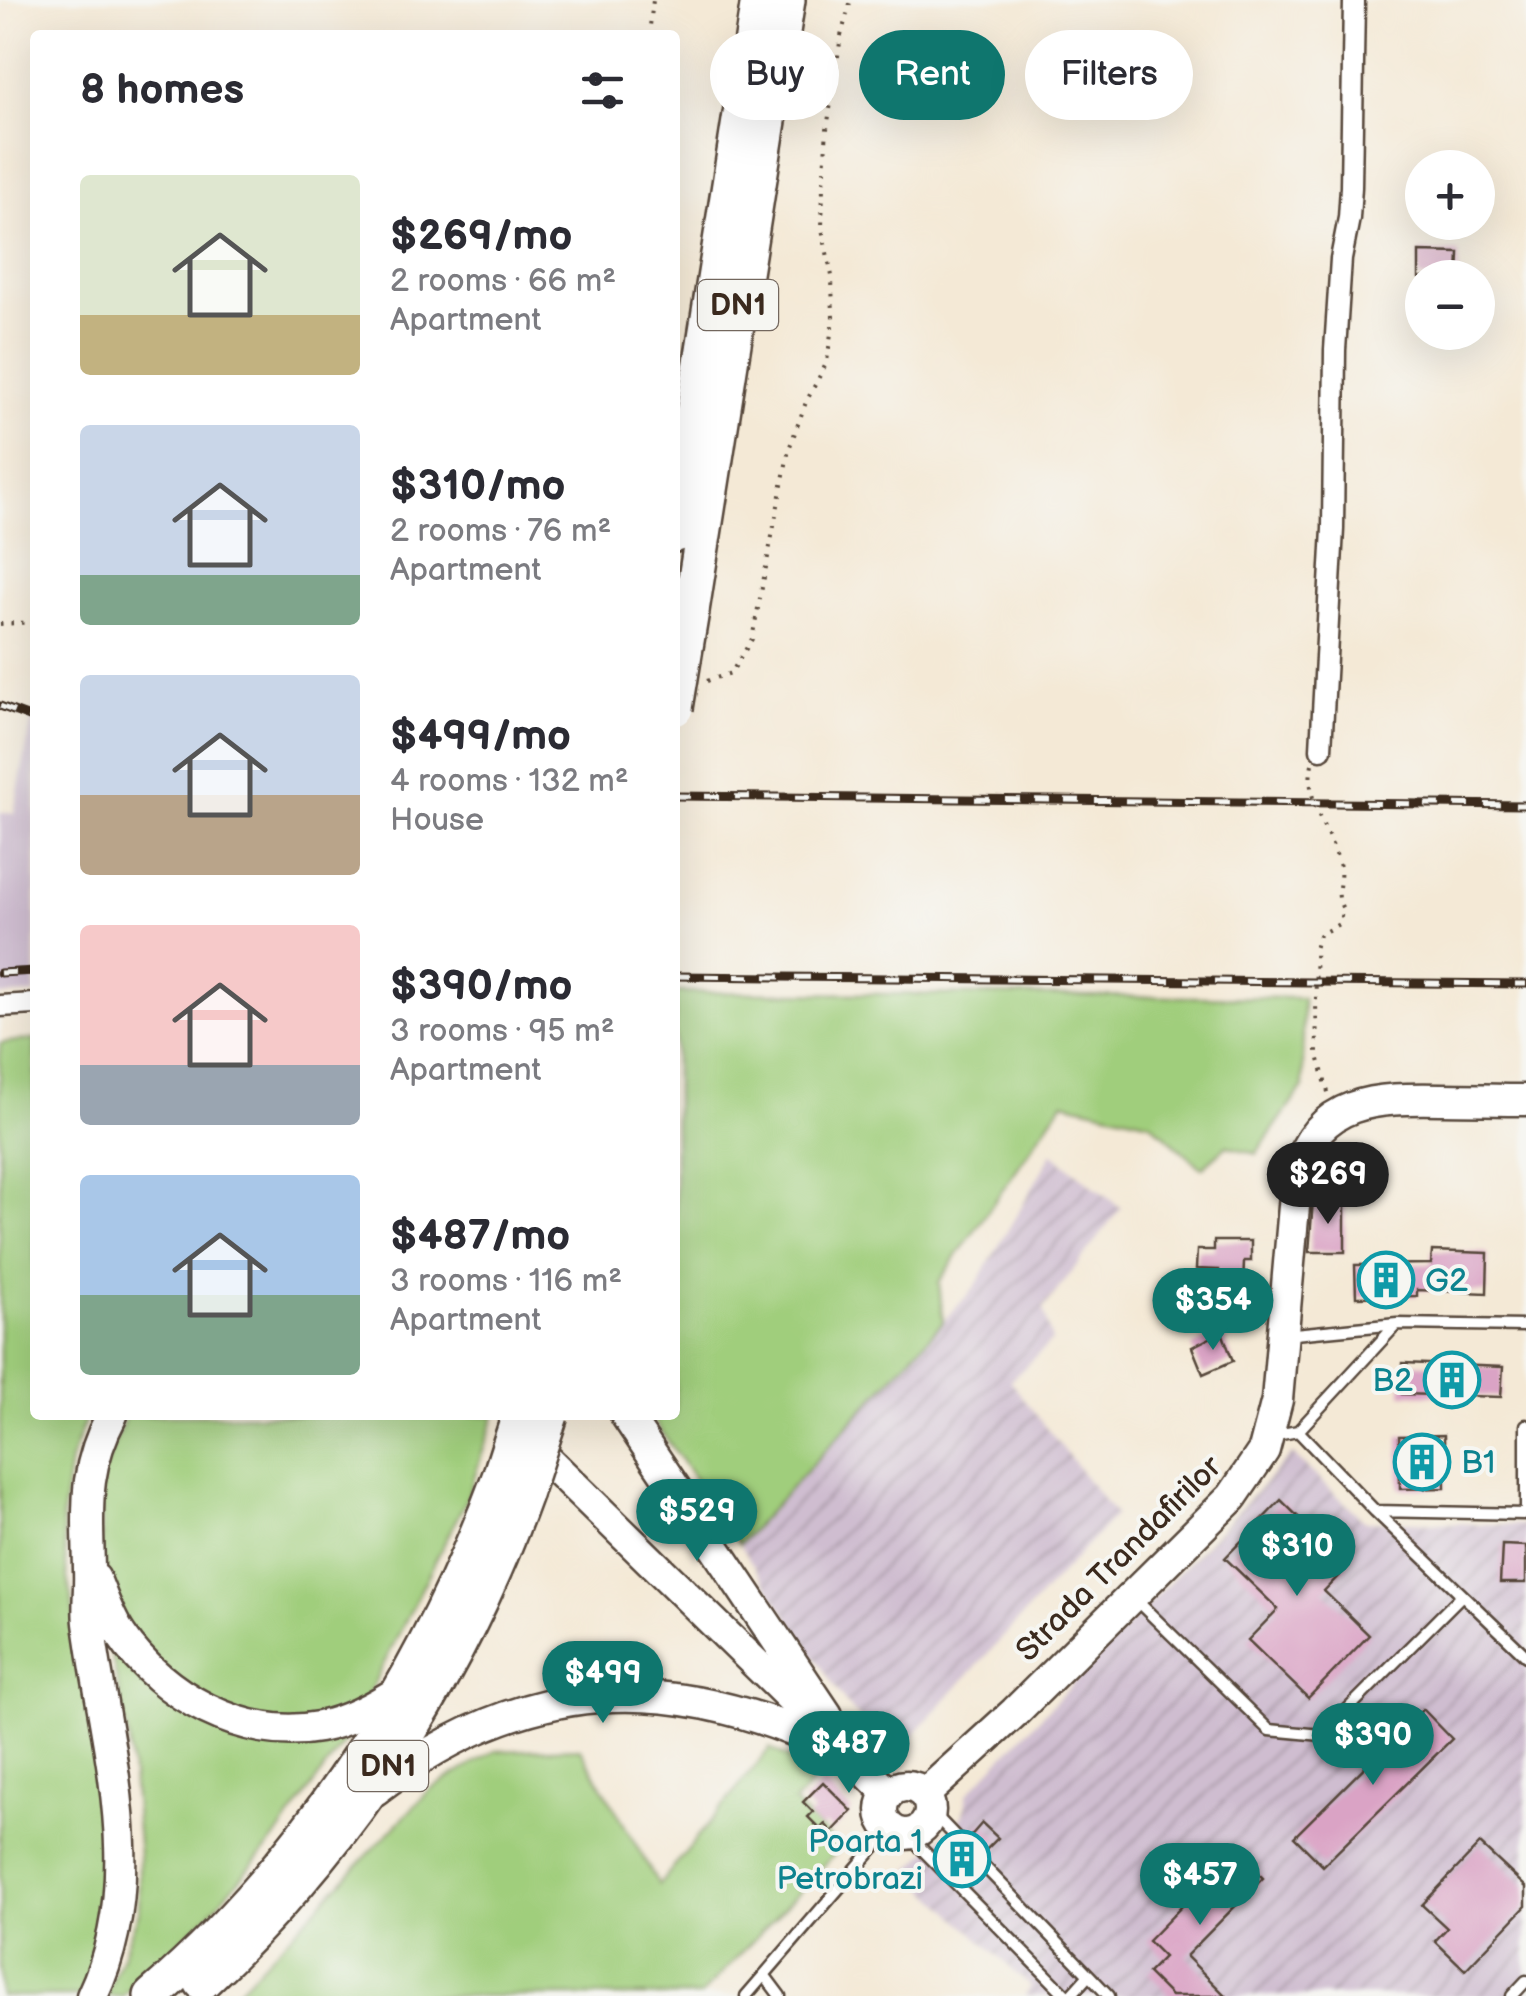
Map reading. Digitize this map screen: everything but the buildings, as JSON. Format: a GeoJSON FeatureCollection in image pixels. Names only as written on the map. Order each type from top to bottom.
{"type":"FeatureCollection","features":[{"type":"Feature","properties":{"kind":"highway","name":"DN1"},"geometry":{"type":"LineString","coordinates":[[680,502],[758,0]]}},
{"type":"Feature","properties":{"kind":"highway","name":"DN1"},"geometry":{"type":"LineString","coordinates":[[687,696],[690,611],[787,0]]}},
{"type":"Feature","properties":{"kind":"highway","name":"DN1"},"geometry":{"type":"LineString","coordinates":[[152,1996],[208,1944],[413,1726],[469,1626],[512,1485],[519,1420]]}},
{"type":"Feature","properties":{"kind":"highway","name":"DN1"},"geometry":{"type":"LineString","coordinates":[[187,1996],[273,1910],[354,1791],[402,1690],[547,1420]]}},
{"type":"Feature","properties":{"kind":"main road"},"geometry":{"type":"LineString","coordinates":[[1338,1114],[1358,1104],[1386,1099],[1526,1100]]}},
{"type":"Feature","properties":{"kind":"main road","name":"Strada Trandafirilor"},"geometry":{"type":"LineString","coordinates":[[928,1803],[1245,1482],[1284,1433],[1283,1335],[1297,1172],[1306,1147],[1338,1114]]}},
{"type":"Feature","properties":{"kind":"main road"},"geometry":{"type":"LineString","coordinates":[[92,1996],[112,1944],[121,1873],[120,1824],[88,1618],[86,1534],[90,1478],[110,1420]]}},
{"type":"Feature","properties":{"kind":"main road"},"geometry":{"type":"LineString","coordinates":[[507,1420],[888,1793]]}},
{"type":"Feature","properties":{"kind":"main road"},"geometry":{"type":"LineString","coordinates":[[629,1420],[827,1715],[850,1756]]}},
{"type":"Feature","properties":{"kind":"main road"},"geometry":{"type":"LineString","coordinates":[[89,1568],[110,1615],[138,1657],[167,1685],[204,1708],[272,1728],[316,1728],[352,1716],[402,1690]]}},
{"type":"Feature","properties":{"kind":"main road"},"geometry":{"type":"LineString","coordinates":[[354,1791],[491,1720],[532,1707],[594,1697],[642,1696],[713,1707],[812,1738],[850,1756]]}},
{"type":"Feature","properties":{"kind":"main road"},"geometry":{"type":"LineString","coordinates":[[903,1786],[919,1789],[928,1803],[926,1824],[899,1832],[885,1823],[882,1807],[888,1793],[903,1786]]}},
{"type":"Feature","properties":{"kind":"street"},"geometry":{"type":"LineString","coordinates":[[1320,748],[1333,529],[1340,259],[1350,218],[1352,186],[1354,0]]}},
{"type":"Feature","properties":{"kind":"street"},"geometry":{"type":"LineString","coordinates":[[0,1006],[30,1004]]}},
{"type":"Feature","properties":{"kind":"lane"},"geometry":{"type":"LineString","coordinates":[[1283,1335],[1397,1324],[1526,1326]]}},
{"type":"Feature","properties":{"kind":"lane"},"geometry":{"type":"LineString","coordinates":[[1397,1324],[1284,1433],[1374,1511],[1526,1656]]}},
{"type":"Feature","properties":{"kind":"lane"},"geometry":{"type":"LineString","coordinates":[[1374,1511],[1526,1514],[1526,1425]]}},
{"type":"Feature","properties":{"kind":"lane"},"geometry":{"type":"LineString","coordinates":[[1133,1596],[1269,1730],[1322,1736],[1461,1596]]}},
{"type":"Feature","properties":{"kind":"lane"},"geometry":{"type":"LineString","coordinates":[[928,1803],[1108,1996]]}},
{"type":"Feature","properties":{"kind":"lane"},"geometry":{"type":"LineString","coordinates":[[746,1996],[899,1832],[1068,1996],[1088,1976]]}},
{"type":"Feature","properties":{"kind":"lane"},"geometry":{"type":"LineString","coordinates":[[765,1976],[780,1996]]}},
{"type":"Feature","properties":{"kind":"lane"},"geometry":{"type":"LineString","coordinates":[[1512,1996],[1526,1982]]}},
{"type":"Feature","properties":{"kind":"path"},"geometry":{"type":"LineString","coordinates":[[649,30],[654,0]]}},
{"type":"Feature","properties":{"kind":"path"},"geometry":{"type":"LineString","coordinates":[[687,696],[731,672],[752,640],[789,448],[806,402],[827,362],[833,319],[832,276],[822,229],[823,185],[830,110],[851,0]]}},
{"type":"Feature","properties":{"kind":"path"},"geometry":{"type":"LineString","coordinates":[[0,624],[30,622]]}},
{"type":"Feature","properties":{"kind":"path"},"geometry":{"type":"LineString","coordinates":[[1320,748],[1312,761],[1309,781],[1316,810],[1338,861],[1341,874],[1336,895],[1343,909],[1339,924],[1326,929],[1316,941],[1317,1052],[1326,1091],[1338,1114]]}},
{"type":"Feature","properties":{"kind":"shaded area"},"geometry":{"type":"Polygon","coordinates":[[[30,729],[30,994],[0,996],[0,813],[14,813],[30,729]]]}},
{"type":"Feature","properties":{"kind":"shaded area"},"geometry":{"type":"Polygon","coordinates":[[[1052,1153],[1121,1208],[1043,1309],[1052,1341],[1010,1381],[1115,1515],[895,1755],[847,1705],[739,1544],[975,1287],[1052,1153]]]}},
{"type":"Feature","properties":{"kind":"shaded area"},"geometry":{"type":"Polygon","coordinates":[[[1292,1454],[1365,1521],[1526,1525],[1526,1996],[1024,1996],[1031,1987],[908,1872],[964,1814],[967,1794],[1292,1454]]]}},
{"type":"Feature","properties":{"kind":"green space"},"geometry":{"type":"Polygon","coordinates":[[[680,992],[1303,998],[1303,1087],[1256,1154],[1227,1146],[1202,1168],[1150,1122],[1063,1102],[939,1282],[943,1322],[739,1544],[653,1420],[680,1420],[680,992]]]}},
{"type":"Feature","properties":{"kind":"green space"},"geometry":{"type":"Polygon","coordinates":[[[30,1040],[30,1420],[85,1420],[70,1461],[62,1518],[67,1576],[103,1763],[111,1905],[84,1996],[0,1996],[0,1043],[30,1040]]]}},
{"type":"Feature","properties":{"kind":"green space"},"geometry":{"type":"Polygon","coordinates":[[[124,1420],[493,1420],[468,1496],[346,1739],[273,1842],[207,1916],[123,1996],[106,1996],[139,1912],[139,1856],[129,1741],[102,1579],[101,1476],[124,1420]]]}},
{"type":"Feature","properties":{"kind":"green space"},"geometry":{"type":"Polygon","coordinates":[[[580,1748],[659,1885],[770,1748],[800,1764],[812,1783],[794,1803],[840,1848],[701,1996],[232,1996],[431,1789],[495,1751],[580,1748]]]}},
{"type":"Feature","properties":{"kind":"railway"},"geometry":{"type":"LineString","coordinates":[[0,706],[30,717]]}},
{"type":"Feature","properties":{"kind":"railway"},"geometry":{"type":"LineString","coordinates":[[680,796],[1526,805]]}},
{"type":"Feature","properties":{"kind":"railway"},"geometry":{"type":"LineString","coordinates":[[0,973],[30,971]]}},
{"type":"Feature","properties":{"kind":"railway"},"geometry":{"type":"LineString","coordinates":[[680,976],[1526,984]]}},
{"type":"Feature","properties":{"kind":"place","name":"G2"},"geometry":{"type":"Point","coordinates":[1386,1280]}},
{"type":"Feature","properties":{"kind":"place","name":"B2"},"geometry":{"type":"Point","coordinates":[1452,1380]}},
{"type":"Feature","properties":{"kind":"place","name":"B1"},"geometry":{"type":"Point","coordinates":[1422,1462]}},
{"type":"Feature","properties":{"kind":"place","name":"Poarta 1 Petrobrazi"},"geometry":{"type":"Point","coordinates":[962,1859]}}]}
